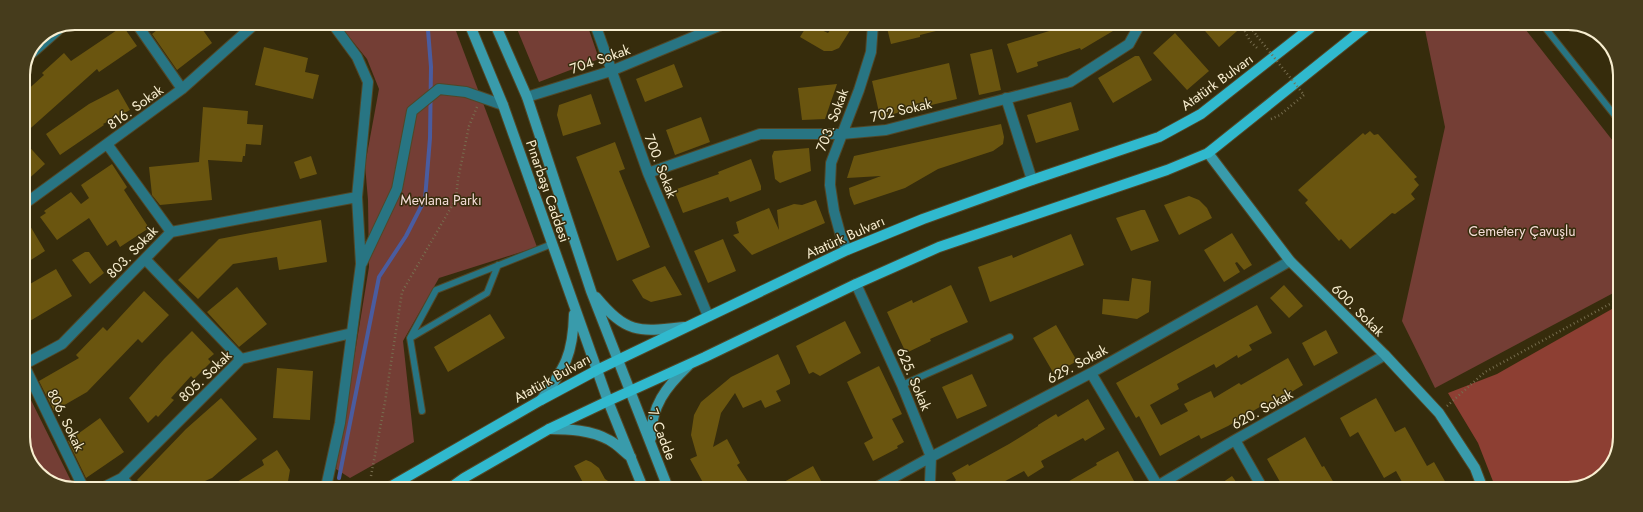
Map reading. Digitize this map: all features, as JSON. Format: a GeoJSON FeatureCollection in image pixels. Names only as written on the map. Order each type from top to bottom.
{"type":"FeatureCollection","features":[{"type":"Feature","properties":{"kind":"main road","name":"Atatürk Bulvarı"},"geometry":{"type":"LineString","coordinates":[[398,482],[541,400],[617,359],[847,250],[923,219],[1158,137],[1201,114],[1306,30]]}},
{"type":"Feature","properties":{"kind":"main road"},"geometry":{"type":"LineString","coordinates":[[458,482],[549,430],[608,401],[690,364],[856,284],[940,247],[1167,170],[1208,153],[1362,30]]}},
{"type":"Feature","properties":{"kind":"street"},"geometry":{"type":"LineString","coordinates":[[141,30],[182,89]]}},
{"type":"Feature","properties":{"kind":"street","name":"816. Sokak"},"geometry":{"type":"LineString","coordinates":[[30,200],[182,89],[248,30]]}},
{"type":"Feature","properties":{"kind":"street"},"geometry":{"type":"LineString","coordinates":[[327,482],[340,423],[361,264],[357,197],[368,82],[357,57],[337,30]]}},
{"type":"Feature","properties":{"kind":"street","name":"Pınarbaşı Caddesi"},"geometry":{"type":"LineString","coordinates":[[472,30],[503,105],[608,401]]}},
{"type":"Feature","properties":{"kind":"street","name":"Pınarbaşı Caddesi"},"geometry":{"type":"LineString","coordinates":[[498,30],[527,97],[591,291],[617,359]]}},
{"type":"Feature","properties":{"kind":"street","name":"700. Sokak"},"geometry":{"type":"LineString","coordinates":[[597,30],[648,172],[708,316]]}},
{"type":"Feature","properties":{"kind":"street","name":"704 Sokak"},"geometry":{"type":"LineString","coordinates":[[527,97],[611,71],[710,30]]}},
{"type":"Feature","properties":{"kind":"street","name":"703. Sokak"},"geometry":{"type":"LineString","coordinates":[[847,250],[840,233],[834,211],[830,185],[831,163],[859,90],[871,52],[873,30]]}},
{"type":"Feature","properties":{"kind":"street","name":"702 Sokak"},"geometry":{"type":"LineString","coordinates":[[648,172],[760,134],[842,134],[886,130],[1070,82],[1129,44],[1137,30]]}},
{"type":"Feature","properties":{"kind":"street"},"geometry":{"type":"LineString","coordinates":[[361,264],[397,189],[412,111],[439,89],[466,92],[503,105]]}},
{"type":"Feature","properties":{"kind":"street"},"geometry":{"type":"LineString","coordinates":[[1006,98],[1032,180]]}},
{"type":"Feature","properties":{"kind":"street"},"geometry":{"type":"LineString","coordinates":[[107,144],[171,232]]}},
{"type":"Feature","properties":{"kind":"street","name":"600. Sokak"},"geometry":{"type":"LineString","coordinates":[[1208,153],[1290,261],[1385,355],[1439,413],[1475,468],[1481,482]]}},
{"type":"Feature","properties":{"kind":"street","name":"803. Sokak"},"geometry":{"type":"LineString","coordinates":[[30,361],[62,344],[171,232],[357,197]]}},
{"type":"Feature","properties":{"kind":"street"},"geometry":{"type":"LineString","coordinates":[[145,259],[241,359]]}},
{"type":"Feature","properties":{"kind":"street","name":"629. Sokak"},"geometry":{"type":"LineString","coordinates":[[886,482],[1091,373],[1290,261]]}},
{"type":"Feature","properties":{"kind":"street","name":"625. Sokak"},"geometry":{"type":"LineString","coordinates":[[856,284],[902,385],[931,457],[930,482]]}},
{"type":"Feature","properties":{"kind":"street"},"geometry":{"type":"LineString","coordinates":[[591,291],[610,313],[632,328],[653,330],[684,327]]}},
{"type":"Feature","properties":{"kind":"street"},"geometry":{"type":"LineString","coordinates":[[541,400],[555,382],[570,354],[574,308]]}},
{"type":"Feature","properties":{"kind":"street","name":"805. Sokak"},"geometry":{"type":"LineString","coordinates":[[114,482],[122,478],[241,359],[352,333]]}},
{"type":"Feature","properties":{"kind":"street","name":"620. Sokak"},"geometry":{"type":"LineString","coordinates":[[1164,482],[1385,355]]}},
{"type":"Feature","properties":{"kind":"street","name":"7. Cadde"},"geometry":{"type":"LineString","coordinates":[[617,359],[666,482]]}},
{"type":"Feature","properties":{"kind":"street"},"geometry":{"type":"LineString","coordinates":[[651,442],[651,427],[658,403],[665,391],[690,364]]}},
{"type":"Feature","properties":{"kind":"street"},"geometry":{"type":"LineString","coordinates":[[1091,373],[1153,482]]}},
{"type":"Feature","properties":{"kind":"street","name":"806. Sokak"},"geometry":{"type":"LineString","coordinates":[[30,379],[81,482]]}},
{"type":"Feature","properties":{"kind":"street"},"geometry":{"type":"LineString","coordinates":[[608,401],[641,482]]}},
{"type":"Feature","properties":{"kind":"street"},"geometry":{"type":"LineString","coordinates":[[549,430],[574,430],[593,434],[609,440],[632,458]]}},
{"type":"Feature","properties":{"kind":"street"},"geometry":{"type":"LineString","coordinates":[[1235,440],[1258,482]]}},
{"type":"Feature","properties":{"kind":"street"},"geometry":{"type":"LineString","coordinates":[[122,478],[126,482]]}},
{"type":"Feature","properties":{"kind":"lane"},"geometry":{"type":"LineString","coordinates":[[1546,30],[1613,113]]}},
{"type":"Feature","properties":{"kind":"lane"},"geometry":{"type":"LineString","coordinates":[[422,411],[410,338],[436,290],[552,244]]}},
{"type":"Feature","properties":{"kind":"lane"},"geometry":{"type":"LineString","coordinates":[[410,338],[487,293],[498,265]]}},
{"type":"Feature","properties":{"kind":"lane"},"geometry":{"type":"LineString","coordinates":[[902,385],[1010,337]]}},
{"type":"Feature","properties":{"kind":"path"},"geometry":{"type":"LineString","coordinates":[[1244,30],[1250,41],[1258,49]]}},
{"type":"Feature","properties":{"kind":"path"},"geometry":{"type":"LineString","coordinates":[[1252,30],[1304,95],[1280,115],[1271,119]]}},
{"type":"Feature","properties":{"kind":"path"},"geometry":{"type":"LineString","coordinates":[[371,476],[385,402],[402,292],[456,199],[458,179],[469,126],[478,106]]}},
{"type":"Feature","properties":{"kind":"path"},"geometry":{"type":"LineString","coordinates":[[1439,413],[1485,372],[1613,302]]}},
{"type":"Feature","properties":{"kind":"green space","name":"Mevlana Parkı"},"geometry":{"type":"Polygon","coordinates":[[[344,30],[456,30],[537,247],[439,278],[403,341],[414,442],[350,478],[336,469],[369,267],[368,200],[365,165],[379,89],[367,59],[344,30]]]}},
{"type":"Feature","properties":{"kind":"green space"},"geometry":{"type":"Polygon","coordinates":[[[517,30],[589,30],[599,59],[539,82],[517,30]]]}},
{"type":"Feature","properties":{"kind":"green space","name":"Cemetery Çavuşlu"},"geometry":{"type":"Polygon","coordinates":[[[1425,30],[1526,30],[1613,141],[1613,293],[1435,388],[1402,321],[1445,127],[1425,30]]]}},
{"type":"Feature","properties":{"kind":"green space"},"geometry":{"type":"Polygon","coordinates":[[[30,398],[72,482],[58,479],[45,471],[33,454],[30,440],[30,398]]]}},
{"type":"Feature","properties":{"kind":"shaded area"},"geometry":{"type":"Polygon","coordinates":[[[1613,308],[1613,443],[1608,457],[1602,467],[1588,477],[1577,481],[1493,482],[1478,443],[1448,393],[1497,374],[1613,308]]]}},
{"type":"Feature","properties":{"kind":"building"},"geometry":{"type":"Polygon","coordinates":[[[117,30],[126,30],[137,46],[99,72],[97,69],[30,129],[30,88],[44,75],[42,73],[64,53],[71,61],[117,30]]]}},
{"type":"Feature","properties":{"kind":"building"},"geometry":{"type":"Polygon","coordinates":[[[157,30],[203,30],[212,43],[177,70],[152,34],[157,30]]]}},
{"type":"Feature","properties":{"kind":"building"},"geometry":{"type":"Polygon","coordinates":[[[804,30],[821,30],[828,33],[830,30],[850,30],[839,48],[832,51],[824,51],[800,37],[804,30]]]}},
{"type":"Feature","properties":{"kind":"building"},"geometry":{"type":"Polygon","coordinates":[[[888,30],[940,30],[920,35],[920,37],[891,44],[888,30]]]}},
{"type":"Feature","properties":{"kind":"building"},"geometry":{"type":"Polygon","coordinates":[[[1052,30],[1113,31],[1081,50],[1080,48],[1037,62],[1038,66],[1017,73],[1007,44],[1052,30]]]}},
{"type":"Feature","properties":{"kind":"building"},"geometry":{"type":"Polygon","coordinates":[[[1204,30],[1238,30],[1219,47],[1204,30]]]}},
{"type":"Feature","properties":{"kind":"building"},"geometry":{"type":"Polygon","coordinates":[[[1175,33],[1209,71],[1187,90],[1153,53],[1175,33]]]}},
{"type":"Feature","properties":{"kind":"building"},"geometry":{"type":"Polygon","coordinates":[[[264,47],[308,58],[305,72],[319,75],[313,99],[255,85],[264,47]]]}},
{"type":"Feature","properties":{"kind":"building"},"geometry":{"type":"Polygon","coordinates":[[[992,49],[1001,90],[979,95],[970,54],[992,49]]]}},
{"type":"Feature","properties":{"kind":"building"},"geometry":{"type":"Polygon","coordinates":[[[1135,56],[1139,56],[1152,80],[1113,103],[1098,78],[1135,56]]]}},
{"type":"Feature","properties":{"kind":"building"},"geometry":{"type":"Polygon","coordinates":[[[949,63],[957,99],[880,117],[872,81],[949,63]]]}},
{"type":"Feature","properties":{"kind":"building"},"geometry":{"type":"Polygon","coordinates":[[[674,64],[683,87],[645,102],[636,79],[674,64]]]}},
{"type":"Feature","properties":{"kind":"building"},"geometry":{"type":"Polygon","coordinates":[[[837,84],[825,119],[802,120],[798,88],[837,84]]]}},
{"type":"Feature","properties":{"kind":"building"},"geometry":{"type":"Polygon","coordinates":[[[118,89],[130,110],[103,124],[104,125],[60,155],[46,134],[89,104],[118,89]]]}},
{"type":"Feature","properties":{"kind":"building"},"geometry":{"type":"Polygon","coordinates":[[[591,94],[601,124],[563,136],[557,115],[559,105],[591,94]]]}},
{"type":"Feature","properties":{"kind":"building"},"geometry":{"type":"Polygon","coordinates":[[[1071,102],[1079,130],[1036,143],[1027,115],[1071,102]]]}},
{"type":"Feature","properties":{"kind":"building"},"geometry":{"type":"Polygon","coordinates":[[[203,107],[248,111],[247,124],[263,125],[261,145],[246,144],[245,156],[243,156],[242,162],[208,160],[212,200],[160,205],[152,195],[149,167],[199,162],[203,107]]]}},
{"type":"Feature","properties":{"kind":"building"},"geometry":{"type":"Polygon","coordinates":[[[701,117],[710,142],[675,155],[666,130],[701,117]]]}},
{"type":"Feature","properties":{"kind":"building"},"geometry":{"type":"Polygon","coordinates":[[[1001,124],[1004,137],[1003,144],[993,151],[938,169],[905,188],[854,205],[849,188],[881,176],[847,178],[854,156],[1001,124]]]}},
{"type":"Feature","properties":{"kind":"building"},"geometry":{"type":"Polygon","coordinates":[[[1370,131],[1374,135],[1378,134],[1417,177],[1414,179],[1419,185],[1411,194],[1415,199],[1395,214],[1392,213],[1350,249],[1341,239],[1339,241],[1305,203],[1308,200],[1298,190],[1363,133],[1365,135],[1370,131]]]}},
{"type":"Feature","properties":{"kind":"building"},"geometry":{"type":"Polygon","coordinates":[[[615,142],[625,169],[619,171],[650,247],[617,261],[576,157],[615,142]]]}},
{"type":"Feature","properties":{"kind":"building"},"geometry":{"type":"Polygon","coordinates":[[[30,148],[45,164],[30,178],[30,148]]]}},
{"type":"Feature","properties":{"kind":"building"},"geometry":{"type":"Polygon","coordinates":[[[809,148],[811,171],[780,183],[775,179],[772,156],[774,151],[809,148]]]}},
{"type":"Feature","properties":{"kind":"building"},"geometry":{"type":"Polygon","coordinates":[[[311,156],[317,174],[300,179],[294,162],[311,156]]]}},
{"type":"Feature","properties":{"kind":"building"},"geometry":{"type":"Polygon","coordinates":[[[751,159],[761,186],[761,190],[730,202],[728,197],[683,213],[674,190],[719,174],[718,172],[751,159]]]}},
{"type":"Feature","properties":{"kind":"building"},"geometry":{"type":"Polygon","coordinates":[[[112,164],[127,187],[124,190],[149,228],[120,247],[116,240],[107,246],[89,218],[57,240],[40,217],[46,213],[44,211],[71,192],[81,204],[89,198],[81,185],[112,164]]]}},
{"type":"Feature","properties":{"kind":"building"},"geometry":{"type":"Polygon","coordinates":[[[1189,196],[1199,200],[1207,208],[1212,218],[1179,235],[1164,205],[1189,196]]]}},
{"type":"Feature","properties":{"kind":"building"},"geometry":{"type":"Polygon","coordinates":[[[816,200],[825,223],[752,255],[733,235],[739,233],[736,222],[769,208],[779,230],[777,210],[794,204],[802,205],[816,200]]]}},
{"type":"Feature","properties":{"kind":"building"},"geometry":{"type":"Polygon","coordinates":[[[1145,210],[1159,241],[1131,251],[1116,218],[1145,210]]]}},
{"type":"Feature","properties":{"kind":"building"},"geometry":{"type":"Polygon","coordinates":[[[321,220],[327,262],[279,270],[277,257],[233,264],[198,299],[178,280],[219,239],[321,220]]]}},
{"type":"Feature","properties":{"kind":"building"},"geometry":{"type":"Polygon","coordinates":[[[30,226],[45,251],[30,261],[30,226]]]}},
{"type":"Feature","properties":{"kind":"building"},"geometry":{"type":"Polygon","coordinates":[[[1232,233],[1252,265],[1244,270],[1237,262],[1235,263],[1240,272],[1224,282],[1204,250],[1232,233]]]}},
{"type":"Feature","properties":{"kind":"building"},"geometry":{"type":"Polygon","coordinates":[[[1071,234],[1084,265],[990,302],[978,267],[1012,255],[1013,258],[1071,234]]]}},
{"type":"Feature","properties":{"kind":"building"},"geometry":{"type":"Polygon","coordinates":[[[723,239],[736,271],[708,283],[694,251],[723,239]]]}},
{"type":"Feature","properties":{"kind":"building"},"geometry":{"type":"Polygon","coordinates":[[[85,252],[89,252],[104,273],[90,284],[72,260],[85,252]]]}},
{"type":"Feature","properties":{"kind":"building"},"geometry":{"type":"Polygon","coordinates":[[[665,266],[682,295],[651,302],[643,298],[632,280],[665,266]]]}},
{"type":"Feature","properties":{"kind":"building"},"geometry":{"type":"Polygon","coordinates":[[[56,269],[72,296],[30,321],[30,284],[56,269]]]}},
{"type":"Feature","properties":{"kind":"building"},"geometry":{"type":"Polygon","coordinates":[[[1132,278],[1151,281],[1149,312],[1137,319],[1102,314],[1103,299],[1129,301],[1132,278]]]}},
{"type":"Feature","properties":{"kind":"building"},"geometry":{"type":"Polygon","coordinates":[[[951,285],[968,322],[930,339],[931,341],[906,353],[887,312],[912,300],[913,303],[951,285]]]}},
{"type":"Feature","properties":{"kind":"building"},"geometry":{"type":"Polygon","coordinates":[[[1284,285],[1303,306],[1289,318],[1270,298],[1284,285]]]}},
{"type":"Feature","properties":{"kind":"building"},"geometry":{"type":"Polygon","coordinates":[[[237,287],[267,324],[239,347],[207,312],[237,287]]]}},
{"type":"Feature","properties":{"kind":"building"},"geometry":{"type":"Polygon","coordinates":[[[144,291],[169,315],[142,343],[138,339],[87,392],[54,411],[39,381],[79,358],[76,355],[103,327],[107,331],[144,291]]]}},
{"type":"Feature","properties":{"kind":"building"},"geometry":{"type":"Polygon","coordinates":[[[1257,305],[1272,333],[1249,345],[1252,350],[1238,358],[1237,355],[1216,368],[1214,364],[1177,384],[1179,389],[1150,405],[1161,425],[1188,411],[1184,404],[1211,391],[1214,398],[1239,383],[1241,385],[1288,358],[1303,385],[1265,408],[1263,405],[1228,426],[1201,439],[1199,435],[1160,456],[1139,416],[1136,418],[1116,383],[1257,305]]]}},
{"type":"Feature","properties":{"kind":"building"},"geometry":{"type":"Polygon","coordinates":[[[490,314],[505,338],[448,372],[434,347],[490,314]]]}},
{"type":"Feature","properties":{"kind":"building"},"geometry":{"type":"Polygon","coordinates":[[[845,321],[861,353],[820,376],[813,372],[809,374],[796,346],[845,321]]]}},
{"type":"Feature","properties":{"kind":"building"},"geometry":{"type":"Polygon","coordinates":[[[1056,325],[1077,361],[1054,374],[1033,338],[1056,325]]]}},
{"type":"Feature","properties":{"kind":"building"},"geometry":{"type":"Polygon","coordinates":[[[1326,330],[1338,353],[1314,366],[1302,343],[1326,330]]]}},
{"type":"Feature","properties":{"kind":"building"},"geometry":{"type":"Polygon","coordinates":[[[192,331],[214,354],[208,359],[211,362],[194,379],[191,376],[171,398],[174,400],[158,417],[156,415],[148,423],[129,398],[164,359],[192,331]]]}},
{"type":"Feature","properties":{"kind":"building"},"geometry":{"type":"Polygon","coordinates":[[[778,354],[790,380],[790,384],[776,391],[781,401],[765,408],[761,400],[743,408],[735,393],[721,413],[713,447],[727,439],[740,463],[737,465],[748,482],[703,482],[690,459],[697,456],[691,435],[694,415],[701,402],[731,377],[778,354]]]}},
{"type":"Feature","properties":{"kind":"building"},"geometry":{"type":"Polygon","coordinates":[[[879,366],[902,414],[892,419],[904,442],[897,446],[898,448],[873,461],[864,443],[873,438],[847,382],[879,366]]]}},
{"type":"Feature","properties":{"kind":"building"},"geometry":{"type":"Polygon","coordinates":[[[277,368],[313,371],[310,420],[273,418],[277,368]]]}},
{"type":"Feature","properties":{"kind":"building"},"geometry":{"type":"Polygon","coordinates":[[[972,374],[987,406],[957,419],[942,387],[972,374]]]}},
{"type":"Feature","properties":{"kind":"building"},"geometry":{"type":"Polygon","coordinates":[[[221,398],[257,439],[212,478],[203,482],[139,482],[137,480],[186,429],[221,398]]]}},
{"type":"Feature","properties":{"kind":"building"},"geometry":{"type":"Polygon","coordinates":[[[1376,398],[1395,432],[1405,427],[1427,466],[1434,462],[1445,482],[1402,482],[1396,471],[1384,478],[1358,432],[1350,437],[1340,418],[1376,398]]]}},
{"type":"Feature","properties":{"kind":"building"},"geometry":{"type":"Polygon","coordinates":[[[1088,399],[1105,429],[1085,441],[1083,438],[1041,461],[1044,467],[1028,477],[1024,471],[1003,482],[954,482],[956,480],[952,473],[968,464],[969,466],[1009,444],[1056,414],[1058,417],[1088,399]]]}},
{"type":"Feature","properties":{"kind":"building"},"geometry":{"type":"Polygon","coordinates":[[[100,418],[124,452],[86,478],[68,441],[100,418]]]}},
{"type":"Feature","properties":{"kind":"building"},"geometry":{"type":"Polygon","coordinates":[[[1305,437],[1322,467],[1324,466],[1333,482],[1280,482],[1267,459],[1305,437]]]}},
{"type":"Feature","properties":{"kind":"building"},"geometry":{"type":"Polygon","coordinates":[[[277,450],[290,470],[288,482],[237,482],[264,465],[262,460],[277,450]]]}},
{"type":"Feature","properties":{"kind":"building"},"geometry":{"type":"Polygon","coordinates":[[[1118,451],[1134,481],[1067,482],[1097,465],[1096,463],[1118,451]]]}},
{"type":"Feature","properties":{"kind":"building"},"geometry":{"type":"Polygon","coordinates":[[[586,460],[591,462],[599,468],[605,479],[610,482],[583,482],[574,466],[586,460]]]}},
{"type":"Feature","properties":{"kind":"building"},"geometry":{"type":"Polygon","coordinates":[[[813,466],[822,482],[784,482],[813,466]]]}},
{"type":"Feature","properties":{"kind":"building"},"geometry":{"type":"Polygon","coordinates":[[[1232,476],[1236,482],[1223,482],[1232,476]]]}},
{"type":"Feature","properties":{"kind":"waterway"},"geometry":{"type":"LineString","coordinates":[[339,478],[379,277],[406,236],[425,199],[430,138],[431,67],[428,30]]}}]}
